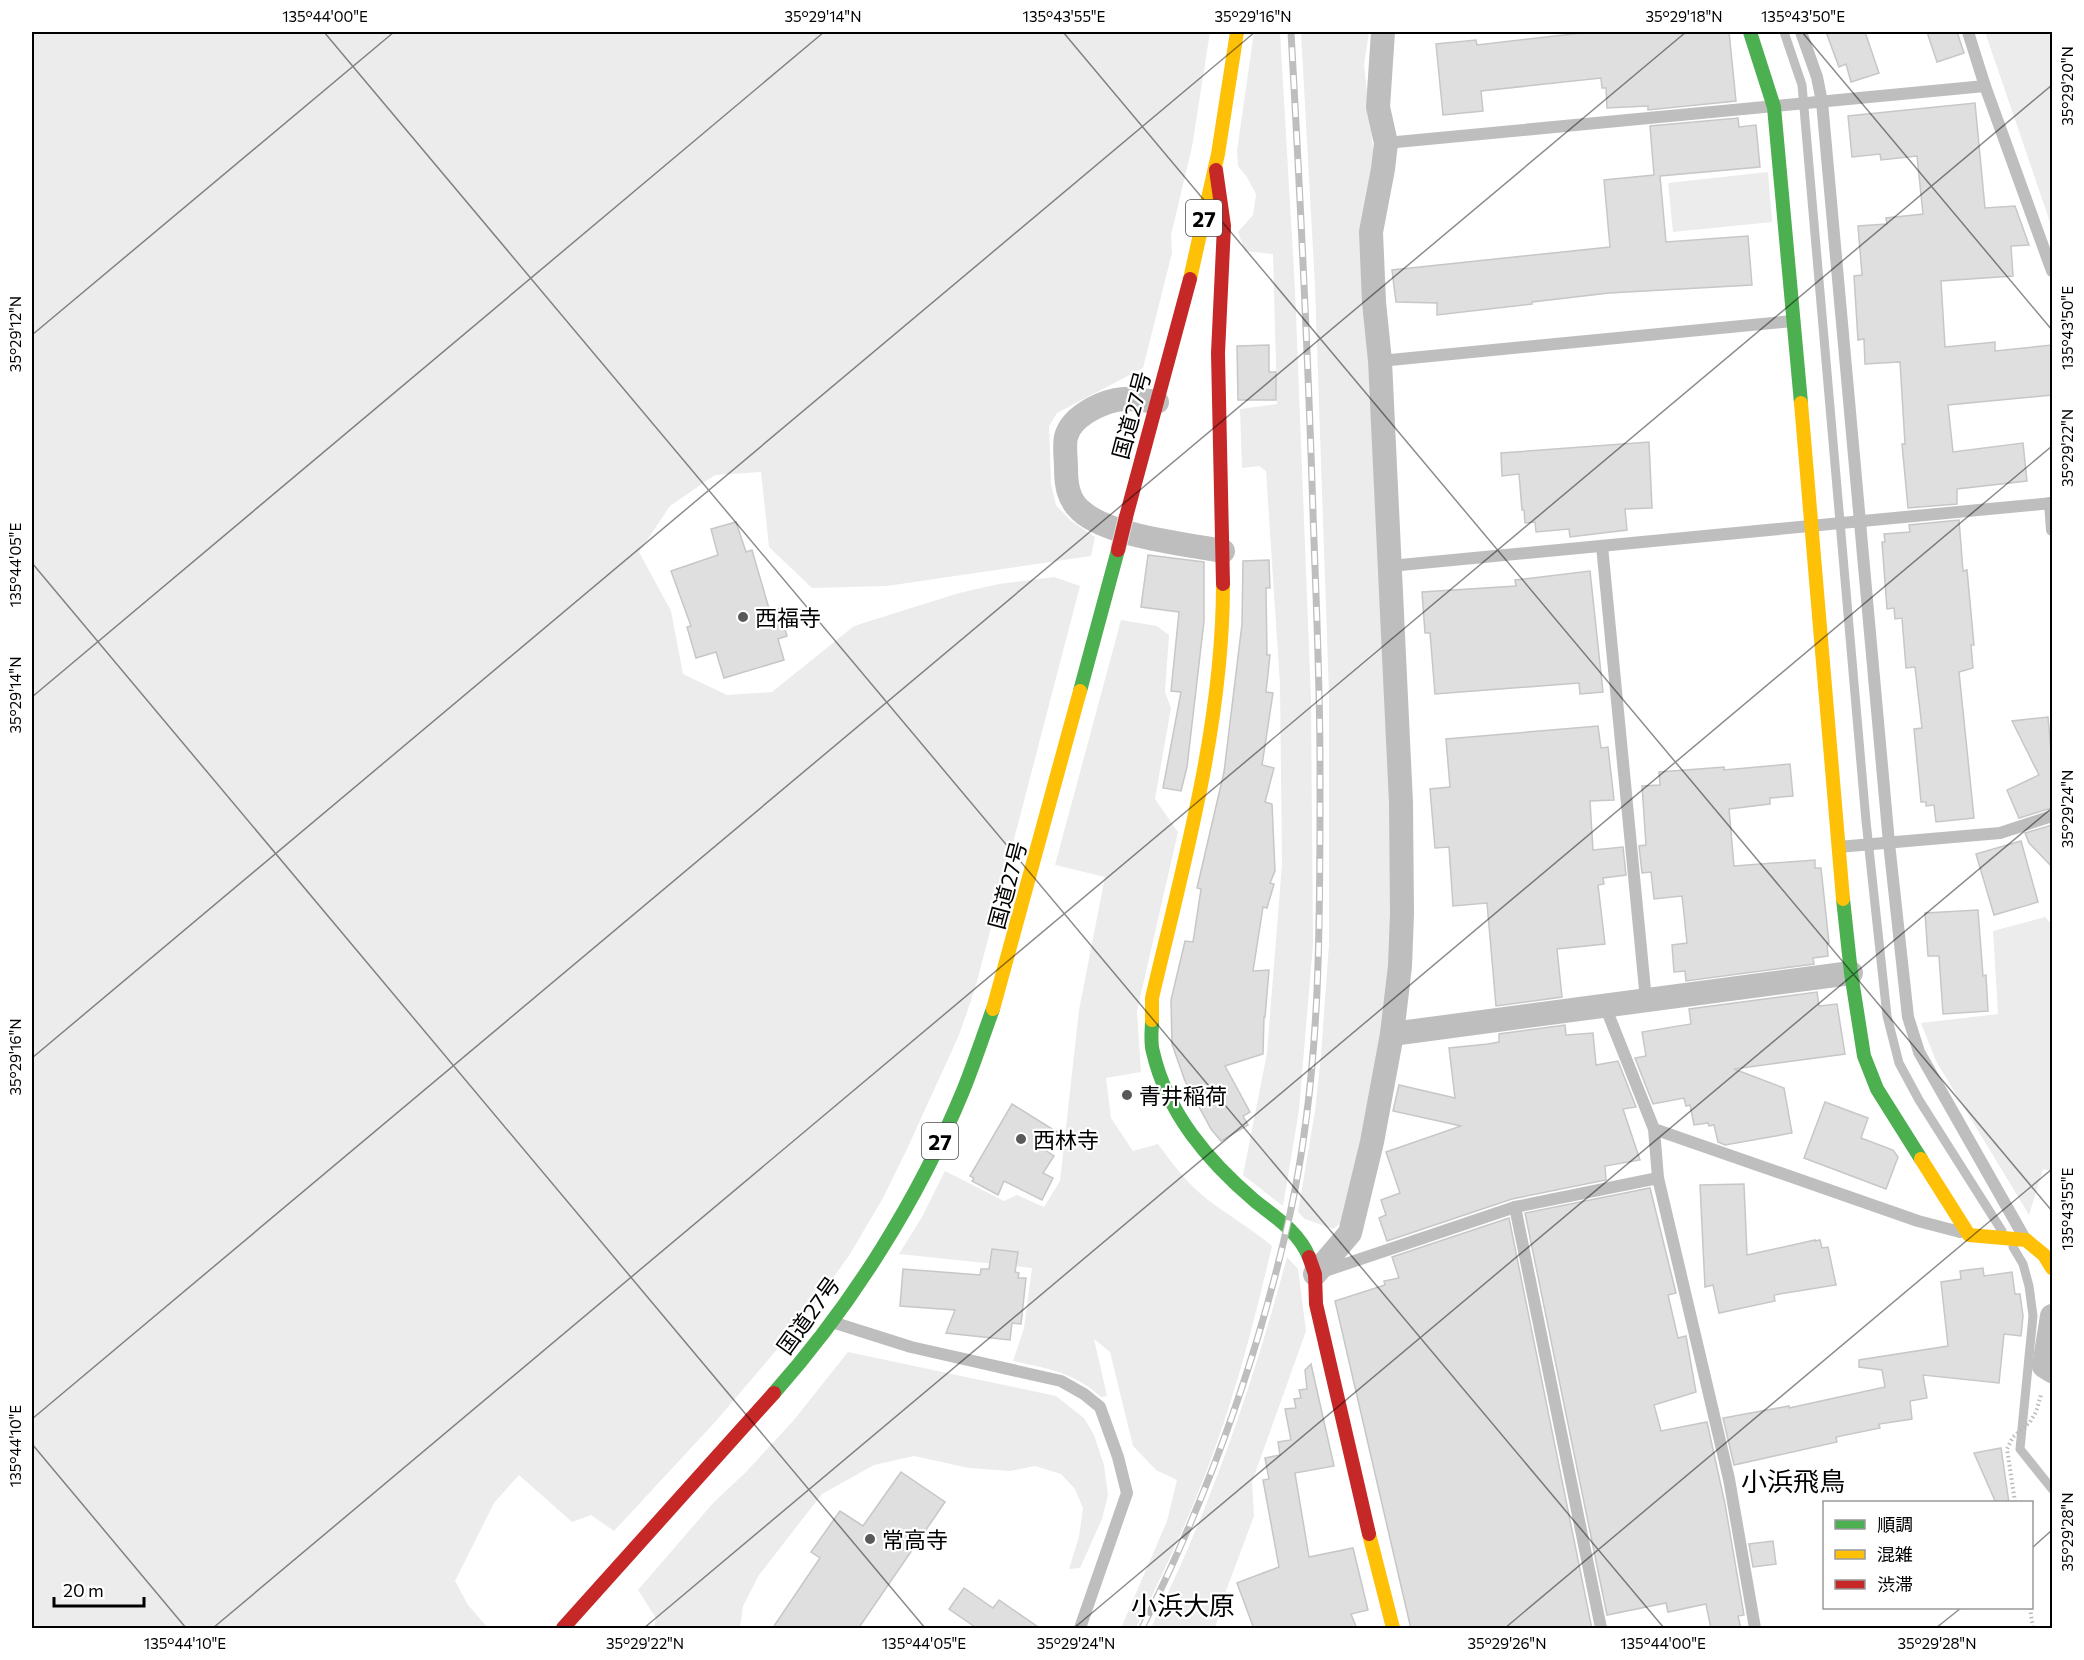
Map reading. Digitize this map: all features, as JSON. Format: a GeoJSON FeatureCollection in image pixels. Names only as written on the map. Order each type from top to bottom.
{"type":"FeatureCollection","features":[{"type":"Feature","properties":{"kind":"main road","name":"国道27号"},"geometry":{"type":"LineString","coordinates":[[563,1629],[760,1410],[831,1322],[880,1251],[909,1202],[946,1129],[981,1046],[999,992],[1118,550],[1215,165],[1229,98],[1237,32]]}},
{"type":"Feature","properties":{"kind":"main road"},"geometry":{"type":"LineString","coordinates":[[1750,32],[1774,107],[1812,526],[1838,848],[1851,973],[1864,1056],[1877,1089],[1970,1235],[2022,1240],[2044,1255],[2052,1268]]}},
{"type":"Feature","properties":{"kind":"main road"},"geometry":{"type":"LineString","coordinates":[[1215,165],[1224,226],[1218,353],[1223,622],[1204,770],[1152,998],[1152,1050],[1169,1100],[1195,1140],[1232,1181],[1295,1234],[1306,1250],[1315,1274],[1316,1304],[1393,1629]]}},
{"type":"Feature","properties":{"kind":"street"},"geometry":{"type":"LineString","coordinates":[[1315,1274],[1350,1233],[1372,1142],[1392,1034],[1400,966],[1401,803],[1380,361],[1374,302],[1371,232],[1386,143],[1378,107],[1383,32]]}},
{"type":"Feature","properties":{"kind":"street"},"geometry":{"type":"LineString","coordinates":[[1157,402],[1132,399],[1115,400],[1085,413],[1072,425],[1066,436],[1066,476],[1070,498],[1080,511],[1098,524],[1145,537],[1223,551]]}},
{"type":"Feature","properties":{"kind":"street"},"geometry":{"type":"LineString","coordinates":[[1392,1034],[1851,973]]}},
{"type":"Feature","properties":{"kind":"street"},"geometry":{"type":"LineString","coordinates":[[2052,1316],[2044,1366],[2052,1371]]}},
{"type":"Feature","properties":{"kind":"lane"},"geometry":{"type":"LineString","coordinates":[[1802,32],[1817,77],[1817,103],[1883,844],[1908,1017],[1919,1052],[2022,1240]]}},
{"type":"Feature","properties":{"kind":"lane"},"geometry":{"type":"LineString","coordinates":[[1968,32],[2052,272]]}},
{"type":"Feature","properties":{"kind":"lane"},"geometry":{"type":"LineString","coordinates":[[1386,143],[1985,86]]}},
{"type":"Feature","properties":{"kind":"lane"},"geometry":{"type":"LineString","coordinates":[[1380,361],[1794,321]]}},
{"type":"Feature","properties":{"kind":"lane"},"geometry":{"type":"LineString","coordinates":[[1390,566],[2051,503],[2052,530]]}},
{"type":"Feature","properties":{"kind":"lane"},"geometry":{"type":"LineString","coordinates":[[1602,546],[1646,1000]]}},
{"type":"Feature","properties":{"kind":"lane"},"geometry":{"type":"LineString","coordinates":[[1838,848],[2000,832],[2052,816]]}},
{"type":"Feature","properties":{"kind":"lane"},"geometry":{"type":"LineString","coordinates":[[1605,1006],[1654,1129],[1658,1178],[1729,1479],[1755,1629]]}},
{"type":"Feature","properties":{"kind":"lane"},"geometry":{"type":"LineString","coordinates":[[1654,1129],[1918,1221],[1970,1235]]}},
{"type":"Feature","properties":{"kind":"lane"},"geometry":{"type":"LineString","coordinates":[[1315,1274],[1515,1207],[1658,1178]]}},
{"type":"Feature","properties":{"kind":"lane"},"geometry":{"type":"LineString","coordinates":[[1515,1207],[1601,1629]]}},
{"type":"Feature","properties":{"kind":"lane"},"geometry":{"type":"LineString","coordinates":[[831,1322],[911,1347],[1061,1381],[1084,1394],[1100,1407],[1118,1457],[1127,1493],[1080,1629]]}},
{"type":"Feature","properties":{"kind":"path"},"geometry":{"type":"LineString","coordinates":[[2015,1501],[2007,1449],[2013,1437],[2030,1422]]}},
{"type":"Feature","properties":{"kind":"path"},"geometry":{"type":"LineString","coordinates":[[2030,1609],[2033,1629]]}},
{"type":"Feature","properties":{"kind":"shaded area"},"geometry":{"type":"Polygon","coordinates":[[[32,32],[1210,32],[1192,147],[1171,235],[1172,253],[1143,368],[1057,413],[1049,426],[1051,484],[1056,505],[1070,520],[1095,537],[1091,556],[887,586],[812,588],[769,547],[761,472],[715,475],[670,506],[639,552],[671,611],[683,674],[727,695],[772,692],[854,626],[959,593],[999,584],[1054,577],[1080,586],[975,989],[959,1035],[883,1198],[850,1254],[808,1313],[716,1421],[614,1531],[591,1515],[572,1522],[519,1475],[494,1503],[455,1581],[468,1605],[488,1628],[32,1628],[32,32]]]}},
{"type":"Feature","properties":{"kind":"shaded area"},"geometry":{"type":"Polygon","coordinates":[[[1254,32],[1280,32],[1295,289],[1311,699],[1313,944],[1299,1110],[1283,1206],[1243,1175],[1267,1053],[1282,864],[1280,685],[1266,471],[1259,466],[1242,468],[1240,409],[1277,404],[1273,254],[1245,251],[1238,232],[1253,215],[1256,194],[1238,166],[1237,151],[1254,32]]]}},
{"type":"Feature","properties":{"kind":"shaded area"},"geometry":{"type":"Polygon","coordinates":[[[1301,32],[1369,32],[1364,65],[1374,158],[1368,358],[1391,803],[1391,962],[1382,1031],[1362,1137],[1342,1222],[1333,1229],[1305,1219],[1298,1212],[1315,1111],[1329,944],[1329,696],[1315,287],[1301,32]]]}},
{"type":"Feature","properties":{"kind":"shaded area"},"geometry":{"type":"Polygon","coordinates":[[[1985,32],[2052,32],[2052,228],[1985,32]]]}},
{"type":"Feature","properties":{"kind":"shaded area"},"geometry":{"type":"Polygon","coordinates":[[[1768,172],[1772,222],[1673,232],[1668,183],[1768,172]]]}},
{"type":"Feature","properties":{"kind":"shaded area"},"geometry":{"type":"Polygon","coordinates":[[[1121,620],[1157,626],[1169,635],[1165,692],[1171,708],[1155,799],[1178,832],[1137,1011],[1141,1072],[1106,1078],[1111,1118],[1133,1151],[1158,1144],[1181,1174],[1201,1194],[1272,1246],[1232,1398],[1215,1448],[1178,1540],[1136,1628],[1121,1628],[1167,1521],[1177,1480],[1156,1470],[1133,1446],[1110,1352],[1094,1339],[1107,1396],[1101,1397],[1070,1376],[1013,1361],[1024,1328],[1032,1268],[899,1254],[922,1217],[945,1171],[1004,1201],[1017,1195],[1044,1207],[1060,1181],[1079,1010],[1105,877],[1055,865],[1121,620]]]}},
{"type":"Feature","properties":{"kind":"shaded area"},"geometry":{"type":"Polygon","coordinates":[[[2045,917],[2052,925],[2052,1171],[2043,1169],[2029,1215],[1936,1061],[1921,1023],[1998,1014],[1993,931],[2045,917]]]}},
{"type":"Feature","properties":{"kind":"shaded area"},"geometry":{"type":"Polygon","coordinates":[[[1287,1257],[1298,1269],[1306,1331],[1252,1482],[1254,1516],[1215,1628],[1151,1628],[1192,1538],[1228,1446],[1260,1352],[1287,1257]]]}},
{"type":"Feature","properties":{"kind":"shaded area"},"geometry":{"type":"Polygon","coordinates":[[[848,1352],[1056,1396],[1084,1418],[1094,1435],[1104,1465],[1108,1495],[1102,1519],[1080,1568],[1069,1569],[1079,1537],[1083,1508],[1075,1489],[1061,1474],[1035,1466],[1010,1471],[969,1468],[914,1456],[874,1465],[822,1494],[759,1575],[743,1606],[740,1628],[654,1628],[656,1618],[638,1590],[714,1502],[745,1473],[793,1421],[848,1352]]]}},
{"type":"Feature","properties":{"kind":"building"},"geometry":{"type":"Polygon","coordinates":[[[1590,32],[1729,32],[1736,101],[1648,110],[1648,106],[1607,108],[1606,88],[1602,88],[1601,78],[1481,91],[1483,111],[1443,115],[1436,44],[1476,40],[1477,45],[1590,32]]]}},
{"type":"Feature","properties":{"kind":"building"},"geometry":{"type":"Polygon","coordinates":[[[1826,32],[1865,32],[1879,73],[1851,82],[1846,64],[1839,67],[1826,32]]]}},
{"type":"Feature","properties":{"kind":"building"},"geometry":{"type":"Polygon","coordinates":[[[1927,32],[1957,32],[1964,53],[1937,62],[1927,32]]]}},
{"type":"Feature","properties":{"kind":"building"},"geometry":{"type":"Polygon","coordinates":[[[1975,103],[1985,208],[2015,206],[2029,245],[2011,246],[2013,276],[1941,281],[1945,347],[1995,342],[1995,351],[2052,345],[2052,395],[1948,405],[1953,452],[2023,443],[2027,481],[1957,489],[1957,504],[1908,508],[1902,444],[1905,444],[1900,362],[1865,364],[1864,339],[1858,340],[1854,276],[1862,275],[1858,226],[1887,224],[1886,218],[1923,214],[1917,156],[1881,160],[1880,154],[1852,157],[1848,116],[1975,103]]]}},
{"type":"Feature","properties":{"kind":"building"},"geometry":{"type":"Polygon","coordinates":[[[1738,118],[1739,127],[1756,125],[1760,167],[1660,176],[1666,242],[1748,236],[1752,285],[1609,293],[1437,315],[1437,303],[1396,302],[1392,270],[1610,247],[1604,180],[1654,175],[1650,126],[1738,118]]]}},
{"type":"Feature","properties":{"kind":"building"},"geometry":{"type":"Polygon","coordinates":[[[1269,345],[1269,372],[1276,372],[1276,400],[1238,400],[1237,346],[1269,345]]]}},
{"type":"Feature","properties":{"kind":"building"},"geometry":{"type":"Polygon","coordinates":[[[1649,442],[1652,508],[1625,509],[1627,530],[1570,537],[1569,529],[1536,532],[1535,522],[1525,523],[1519,474],[1502,476],[1501,453],[1649,442]]]}},
{"type":"Feature","properties":{"kind":"building"},"geometry":{"type":"Polygon","coordinates":[[[1959,520],[1963,571],[1967,570],[1974,645],[1971,645],[1973,668],[1959,672],[1974,818],[1936,822],[1934,805],[1926,806],[1926,802],[1921,802],[1914,729],[1922,728],[1915,667],[1906,668],[1902,618],[1895,619],[1894,608],[1887,609],[1882,542],[1885,542],[1884,534],[1910,532],[1909,525],[1959,520]]]}},
{"type":"Feature","properties":{"kind":"building","name":"西福寺"},"geometry":{"type":"Polygon","coordinates":[[[736,522],[746,552],[752,550],[770,612],[779,609],[787,636],[778,639],[784,660],[724,678],[716,652],[696,658],[687,627],[691,626],[671,571],[718,555],[711,529],[736,522]]]}},
{"type":"Feature","properties":{"kind":"building"},"geometry":{"type":"Polygon","coordinates":[[[1148,555],[1204,562],[1204,621],[1187,767],[1181,791],[1163,788],[1181,692],[1171,691],[1179,612],[1141,607],[1148,555]]]}},
{"type":"Feature","properties":{"kind":"building"},"geometry":{"type":"Polygon","coordinates":[[[1269,560],[1270,588],[1266,588],[1267,655],[1270,655],[1266,692],[1273,693],[1262,765],[1274,768],[1265,802],[1272,804],[1275,871],[1270,883],[1274,884],[1267,908],[1263,907],[1253,971],[1269,970],[1263,1054],[1225,1066],[1250,1112],[1243,1116],[1248,1125],[1221,1141],[1211,1129],[1185,1081],[1172,1044],[1171,1000],[1185,941],[1193,942],[1201,889],[1197,888],[1224,772],[1242,624],[1243,561],[1269,560]]]}},
{"type":"Feature","properties":{"kind":"building"},"geometry":{"type":"Polygon","coordinates":[[[1590,571],[1603,692],[1580,694],[1579,683],[1435,694],[1430,633],[1425,633],[1422,592],[1516,586],[1515,580],[1590,571]]]}},
{"type":"Feature","properties":{"kind":"building"},"geometry":{"type":"Polygon","coordinates":[[[2048,717],[2052,763],[2052,808],[2019,818],[2007,790],[2039,775],[2012,721],[2048,717]]]}},
{"type":"Feature","properties":{"kind":"building"},"geometry":{"type":"Polygon","coordinates":[[[1598,726],[1601,748],[1608,747],[1614,800],[1590,801],[1593,850],[1623,847],[1626,875],[1603,878],[1604,884],[1598,885],[1605,944],[1557,949],[1562,997],[1496,1006],[1487,903],[1453,906],[1449,847],[1435,848],[1430,789],[1450,787],[1446,739],[1598,726]]]}},
{"type":"Feature","properties":{"kind":"building"},"geometry":{"type":"Polygon","coordinates":[[[1790,764],[1793,796],[1770,798],[1770,804],[1729,809],[1734,866],[1815,860],[1815,868],[1821,868],[1829,943],[1827,943],[1828,956],[1813,958],[1814,964],[1686,981],[1685,971],[1674,972],[1672,945],[1687,943],[1682,896],[1654,899],[1651,872],[1642,873],[1639,846],[1646,845],[1642,786],[1660,785],[1659,772],[1724,767],[1724,770],[1790,764]]]}},
{"type":"Feature","properties":{"kind":"building"},"geometry":{"type":"Polygon","coordinates":[[[2052,825],[2052,867],[2029,843],[2025,833],[2052,825]]]}},
{"type":"Feature","properties":{"kind":"building"},"geometry":{"type":"Polygon","coordinates":[[[2021,841],[2038,902],[1994,915],[1976,854],[2021,841]]]}},
{"type":"Feature","properties":{"kind":"building"},"geometry":{"type":"Polygon","coordinates":[[[1978,910],[1988,1011],[1943,1014],[1939,956],[1928,956],[1925,913],[1978,910]]]}},
{"type":"Feature","properties":{"kind":"building"},"geometry":{"type":"Polygon","coordinates":[[[1817,992],[1819,1006],[1837,1004],[1845,1054],[1734,1069],[1784,1088],[1792,1133],[1725,1145],[1718,1142],[1714,1125],[1709,1126],[1708,1123],[1694,1125],[1690,1105],[1686,1106],[1684,1098],[1653,1104],[1635,1058],[1646,1056],[1642,1032],[1691,1024],[1689,1009],[1817,992]]]}},
{"type":"Feature","properties":{"kind":"building"},"geometry":{"type":"Polygon","coordinates":[[[1565,1025],[1566,1035],[1593,1033],[1596,1065],[1618,1061],[1636,1107],[1623,1109],[1640,1160],[1605,1166],[1606,1180],[1512,1199],[1387,1241],[1379,1218],[1386,1215],[1381,1200],[1400,1193],[1386,1152],[1461,1126],[1393,1111],[1399,1085],[1455,1098],[1449,1048],[1499,1042],[1499,1034],[1565,1025]]]}},
{"type":"Feature","properties":{"kind":"building"},"geometry":{"type":"Polygon","coordinates":[[[1825,1102],[1868,1118],[1861,1138],[1893,1150],[1898,1157],[1886,1189],[1804,1158],[1825,1102]]]}},
{"type":"Feature","properties":{"kind":"building"},"geometry":{"type":"Polygon","coordinates":[[[1012,1104],[1057,1132],[1045,1150],[1054,1156],[1043,1173],[1053,1178],[1042,1200],[1004,1181],[998,1195],[972,1181],[974,1178],[970,1176],[1012,1104]]]}},
{"type":"Feature","properties":{"kind":"building"},"geometry":{"type":"Polygon","coordinates":[[[1744,1184],[1747,1255],[1820,1240],[1822,1248],[1828,1247],[1836,1285],[1774,1295],[1775,1301],[1719,1313],[1713,1285],[1705,1287],[1700,1185],[1744,1184]]]}},
{"type":"Feature","properties":{"kind":"building"},"geometry":{"type":"Polygon","coordinates":[[[1650,1188],[1676,1293],[1668,1295],[1678,1338],[1686,1336],[1696,1392],[1654,1405],[1661,1431],[1707,1422],[1725,1504],[1744,1615],[1738,1616],[1741,1629],[1711,1629],[1706,1604],[1668,1612],[1666,1603],[1607,1615],[1525,1213],[1650,1188]]]}},
{"type":"Feature","properties":{"kind":"building"},"geometry":{"type":"Polygon","coordinates":[[[1509,1218],[1592,1629],[1411,1629],[1335,1301],[1385,1285],[1384,1281],[1399,1278],[1392,1257],[1509,1218]]]}},
{"type":"Feature","properties":{"kind":"building"},"geometry":{"type":"Polygon","coordinates":[[[992,1249],[1018,1252],[1015,1272],[1019,1273],[1018,1278],[1026,1278],[1021,1324],[1012,1323],[1010,1340],[946,1333],[955,1310],[900,1306],[903,1269],[980,1275],[981,1269],[989,1269],[992,1249]]]}},
{"type":"Feature","properties":{"kind":"building"},"geometry":{"type":"Polygon","coordinates":[[[1983,1268],[1984,1276],[2012,1272],[2015,1294],[2020,1294],[2023,1316],[2021,1336],[2004,1334],[1999,1383],[1923,1375],[1927,1398],[1910,1401],[1912,1419],[1879,1424],[1880,1428],[1836,1437],[1837,1442],[1734,1465],[1723,1418],[1789,1406],[1789,1408],[1885,1387],[1882,1370],[1859,1367],[1859,1360],[1948,1346],[1941,1282],[1961,1279],[1960,1271],[1983,1268]]]}},
{"type":"Feature","properties":{"kind":"building"},"geometry":{"type":"Polygon","coordinates":[[[1311,1364],[1334,1466],[1295,1473],[1309,1557],[1353,1548],[1368,1610],[1351,1614],[1357,1629],[1254,1629],[1237,1583],[1279,1567],[1263,1480],[1269,1479],[1265,1458],[1280,1455],[1278,1442],[1291,1440],[1285,1409],[1296,1408],[1294,1399],[1301,1398],[1299,1390],[1307,1389],[1305,1370],[1311,1364]]]}},
{"type":"Feature","properties":{"kind":"building"},"geometry":{"type":"Polygon","coordinates":[[[2001,1448],[2009,1501],[1995,1501],[1974,1453],[2001,1448]]]}},
{"type":"Feature","properties":{"kind":"building","name":"常高寺"},"geometry":{"type":"Polygon","coordinates":[[[901,1472],[945,1502],[858,1629],[772,1629],[820,1558],[811,1552],[840,1511],[863,1526],[901,1472]]]}},
{"type":"Feature","properties":{"kind":"building"},"geometry":{"type":"Polygon","coordinates":[[[1773,1541],[1776,1564],[1753,1567],[1749,1544],[1773,1541]]]}},
{"type":"Feature","properties":{"kind":"building"},"geometry":{"type":"Polygon","coordinates":[[[964,1588],[993,1608],[999,1600],[1041,1629],[978,1629],[949,1609],[964,1588]]]}},
{"type":"Feature","properties":{"kind":"waterway"},"geometry":{"type":"LineString","coordinates":[[1784,32],[1802,85],[1866,821],[1887,1016],[1899,1063],[1919,1100],[2002,1231]]}},
{"type":"Feature","properties":{"kind":"waterway"},"geometry":{"type":"LineString","coordinates":[[2013,1247],[2023,1264],[2033,1316],[2020,1449],[2052,1489]]}},
{"type":"Feature","properties":{"kind":"railway"},"geometry":{"type":"LineString","coordinates":[[1142,1628],[1209,1477],[1229,1426],[1263,1321],[1290,1214],[1300,1159],[1314,1047],[1319,935],[1320,822],[1317,608],[1301,212],[1291,32]]}},
{"type":"Feature","properties":{"kind":"traffic: fast"},"geometry":{"type":"LineString","coordinates":[[1750,32],[1774,107],[1801,403]]}},
{"type":"Feature","properties":{"kind":"traffic: fast"},"geometry":{"type":"LineString","coordinates":[[1080,691],[1118,550]]}},
{"type":"Feature","properties":{"kind":"traffic: fast"},"geometry":{"type":"LineString","coordinates":[[1843,899],[1851,973],[1864,1056],[1877,1089],[1921,1159]]}},
{"type":"Feature","properties":{"kind":"traffic: fast"},"geometry":{"type":"LineString","coordinates":[[774,1393],[803,1359],[856,1288],[904,1211],[945,1132],[967,1081],[993,1009]]}},
{"type":"Feature","properties":{"kind":"traffic: fast"},"geometry":{"type":"LineString","coordinates":[[1152,1020],[1151,1040],[1159,1074],[1179,1115],[1221,1169],[1293,1233],[1309,1257]]}},
{"type":"Feature","properties":{"kind":"traffic: slow"},"geometry":{"type":"LineString","coordinates":[[1190,279],[1218,154],[1237,32]]}},
{"type":"Feature","properties":{"kind":"traffic: slow"},"geometry":{"type":"LineString","coordinates":[[1801,403],[1843,899]]}},
{"type":"Feature","properties":{"kind":"traffic: slow"},"geometry":{"type":"LineString","coordinates":[[1152,1020],[1152,998],[1189,844],[1209,741],[1221,637],[1223,584]]}},
{"type":"Feature","properties":{"kind":"traffic: slow"},"geometry":{"type":"LineString","coordinates":[[993,1009],[1080,691]]}},
{"type":"Feature","properties":{"kind":"traffic: slow"},"geometry":{"type":"LineString","coordinates":[[1921,1159],[1969,1235],[2026,1240],[2044,1255],[2052,1268]]}},
{"type":"Feature","properties":{"kind":"traffic: slow"},"geometry":{"type":"LineString","coordinates":[[1369,1534],[1393,1628]]}},
{"type":"Feature","properties":{"kind":"traffic: jam"},"geometry":{"type":"LineString","coordinates":[[1216,170],[1224,226],[1218,353],[1223,584]]}},
{"type":"Feature","properties":{"kind":"traffic: jam"},"geometry":{"type":"LineString","coordinates":[[1126,517],[1190,279]]}},
{"type":"Feature","properties":{"kind":"traffic: jam"},"geometry":{"type":"LineString","coordinates":[[1118,550],[1126,517]]}},
{"type":"Feature","properties":{"kind":"traffic: jam"},"geometry":{"type":"LineString","coordinates":[[1309,1257],[1315,1274],[1316,1304],[1369,1534]]}},
{"type":"Feature","properties":{"kind":"traffic: jam"},"geometry":{"type":"LineString","coordinates":[[563,1628],[774,1393]]}},
{"type":"Feature","properties":{"kind":"place","name":"西福寺"},"geometry":{"type":"Point","coordinates":[743,617]}},
{"type":"Feature","properties":{"kind":"place","name":"青井稲荷"},"geometry":{"type":"Point","coordinates":[1127,1095]}},
{"type":"Feature","properties":{"kind":"place","name":"西林寺"},"geometry":{"type":"Point","coordinates":[1021,1139]}},
{"type":"Feature","properties":{"kind":"place","name":"常高寺"},"geometry":{"type":"Point","coordinates":[870,1539]}},
{"type":"Feature","properties":{"kind":"district","name":"小浜飛鳥"},"geometry":{"type":"Point","coordinates":[1793,1480]}},
{"type":"Feature","properties":{"kind":"district","name":"小浜大原"},"geometry":{"type":"Point","coordinates":[1183,1604]}}]}
